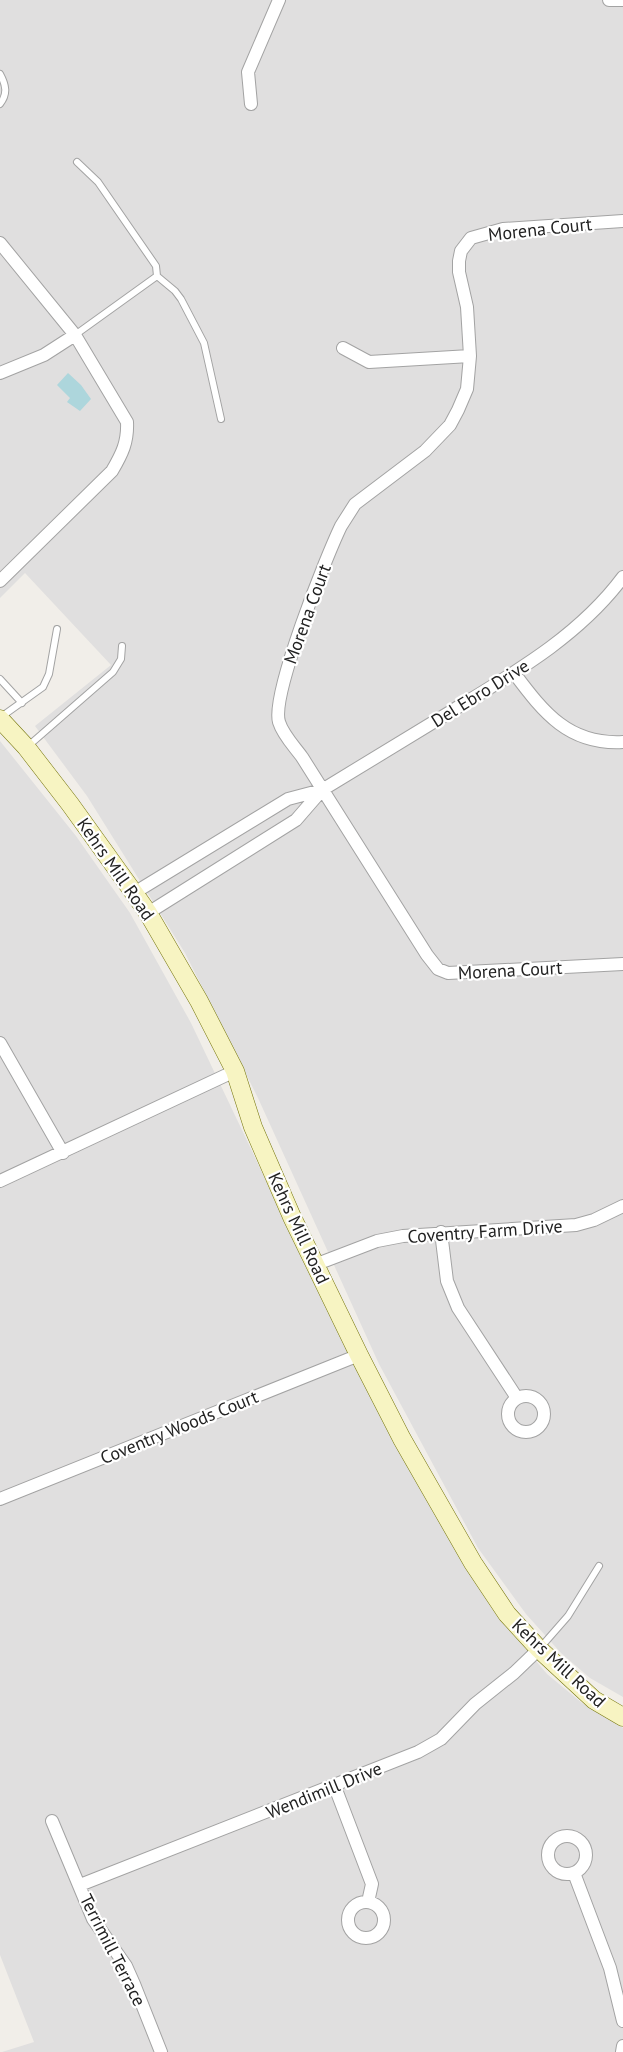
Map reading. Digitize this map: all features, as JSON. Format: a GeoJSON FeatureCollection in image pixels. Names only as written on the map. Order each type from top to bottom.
{"type":"FeatureCollection","features":[{"type":"Feature","properties":{"kind":"main road","name":"Kehrs Mill Road"},"geometry":{"type":"LineString","coordinates":[[0,718],[26,747],[134,893],[199,1001],[235,1071],[253,1127],[292,1218],[317,1264],[359,1355],[402,1439],[473,1563],[507,1614],[539,1649],[594,1700],[623,1717]]}},
{"type":"Feature","properties":{"kind":"street"},"geometry":{"type":"LineString","coordinates":[[252,104],[248,72],[279,0]]}},
{"type":"Feature","properties":{"kind":"street"},"geometry":{"type":"LineString","coordinates":[[609,0],[623,0]]}},
{"type":"Feature","properties":{"kind":"street","name":"Morena Court"},"geometry":{"type":"LineString","coordinates":[[623,221],[502,229],[471,238],[461,251],[458,272],[467,308],[470,356],[467,389],[450,425],[410,463],[355,504],[341,526],[284,678],[278,706],[279,722],[285,735],[427,955],[438,969],[448,973],[623,964]]}},
{"type":"Feature","properties":{"kind":"street"},"geometry":{"type":"LineString","coordinates":[[0,243],[75,335],[127,422],[128,439],[123,452],[112,470],[0,581]]}},
{"type":"Feature","properties":{"kind":"street"},"geometry":{"type":"LineString","coordinates":[[0,373],[44,355],[75,335]]}},
{"type":"Feature","properties":{"kind":"street"},"geometry":{"type":"LineString","coordinates":[[343,348],[369,362],[470,356]]}},
{"type":"Feature","properties":{"kind":"street","name":"Del Ebro Drive"},"geometry":{"type":"LineString","coordinates":[[134,893],[288,799],[322,790],[514,673],[574,630],[596,610],[623,577]]}},
{"type":"Feature","properties":{"kind":"street"},"geometry":{"type":"LineString","coordinates":[[514,673],[539,707],[559,726],[603,743],[623,742]]}},
{"type":"Feature","properties":{"kind":"street","name":"Del Ebro Drive"},"geometry":{"type":"LineString","coordinates":[[148,914],[296,820],[322,790]]}},
{"type":"Feature","properties":{"kind":"street"},"geometry":{"type":"LineString","coordinates":[[0,1043],[63,1153]]}},
{"type":"Feature","properties":{"kind":"street"},"geometry":{"type":"LineString","coordinates":[[0,1181],[235,1071]]}},
{"type":"Feature","properties":{"kind":"street","name":"Coventry Farm Drive"},"geometry":{"type":"LineString","coordinates":[[317,1264],[377,1241],[441,1232],[576,1225],[594,1220],[623,1206]]}},
{"type":"Feature","properties":{"kind":"street"},"geometry":{"type":"LineString","coordinates":[[441,1232],[447,1281],[458,1308],[517,1398]]}},
{"type":"Feature","properties":{"kind":"street","name":"Coventry Woods Court"},"geometry":{"type":"LineString","coordinates":[[0,1499],[359,1355]]}},
{"type":"Feature","properties":{"kind":"street","name":"Wendimill Drive"},"geometry":{"type":"LineString","coordinates":[[80,1885],[335,1787],[418,1752],[442,1739],[475,1704],[514,1673],[539,1649]]}},
{"type":"Feature","properties":{"kind":"street"},"geometry":{"type":"LineString","coordinates":[[335,1787],[372,1884],[368,1902]]}},
{"type":"Feature","properties":{"kind":"street","name":"Terrimill Terrace"},"geometry":{"type":"LineString","coordinates":[[52,1821],[93,1919],[126,1966],[161,2052]]}},
{"type":"Feature","properties":{"kind":"street"},"geometry":{"type":"LineString","coordinates":[[574,1873],[610,1968],[623,2021]]}},
{"type":"Feature","properties":{"kind":"street"},"geometry":{"type":"LineString","coordinates":[[622,2052],[623,2046]]}},
{"type":"Feature","properties":{"kind":"lane"},"geometry":{"type":"LineString","coordinates":[[0,74],[6,90],[5,98],[0,104]]}},
{"type":"Feature","properties":{"kind":"lane"},"geometry":{"type":"LineString","coordinates":[[77,162],[98,182],[156,266],[156,276]]}},
{"type":"Feature","properties":{"kind":"lane"},"geometry":{"type":"LineString","coordinates":[[75,335],[156,276]]}},
{"type":"Feature","properties":{"kind":"lane"},"geometry":{"type":"LineString","coordinates":[[156,276],[175,291],[181,299],[204,343],[222,419]]}},
{"type":"Feature","properties":{"kind":"lane"},"geometry":{"type":"LineString","coordinates":[[0,718],[43,687],[47,679],[57,629]]}},
{"type":"Feature","properties":{"kind":"lane"},"geometry":{"type":"LineString","coordinates":[[26,747],[113,672],[120,659],[122,646]]}},
{"type":"Feature","properties":{"kind":"lane"},"geometry":{"type":"LineString","coordinates":[[0,679],[22,703]]}},
{"type":"Feature","properties":{"kind":"lane"},"geometry":{"type":"LineString","coordinates":[[539,1649],[568,1616],[599,1566]]}},
{"type":"Feature","properties":{"kind":"shaded area"},"geometry":{"type":"Polygon","coordinates":[[[0,0],[623,0],[623,1697],[590,1678],[561,1653],[526,1614],[478,1548],[379,1364],[258,1098],[185,953],[87,796],[35,726],[111,665],[25,573],[0,598],[0,0]]]}},
{"type":"Feature","properties":{"kind":"shaded area"},"geometry":{"type":"Polygon","coordinates":[[[0,741],[76,836],[130,913],[191,1023],[349,1355],[422,1492],[492,1609],[547,1674],[582,1703],[623,1728],[623,2052],[2,2052],[34,2042],[0,1955],[0,741]]]}},
{"type":"Feature","properties":{"kind":"water"},"geometry":{"type":"Polygon","coordinates":[[[68,373],[81,385],[91,399],[80,411],[67,402],[70,398],[57,385],[68,373]]]}}]}
